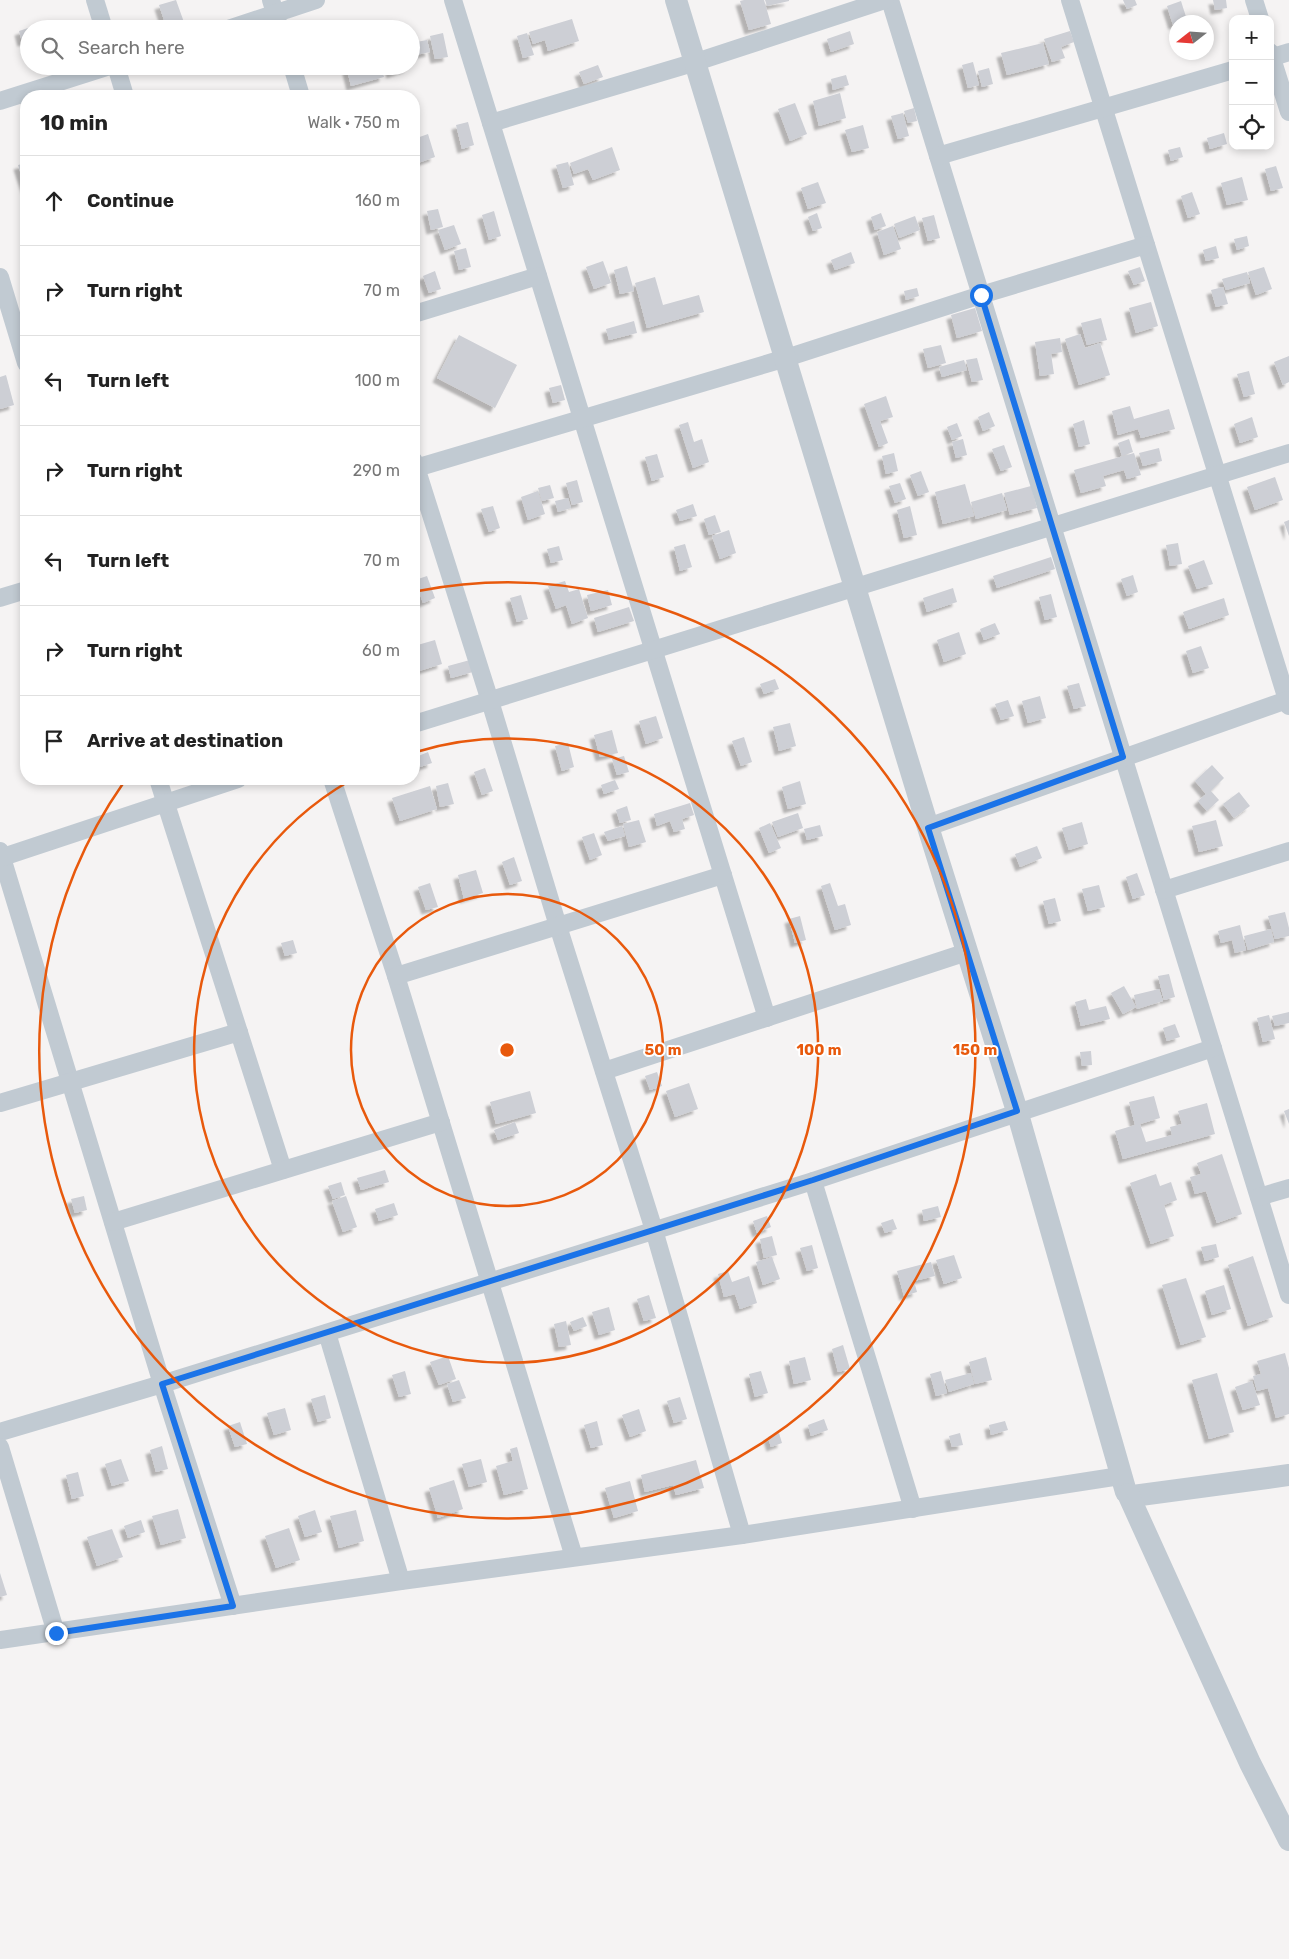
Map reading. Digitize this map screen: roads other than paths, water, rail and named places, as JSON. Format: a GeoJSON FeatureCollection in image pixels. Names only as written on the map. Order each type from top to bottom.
{"type":"FeatureCollection","features":[{"type":"Feature","properties":{"kind":"street"},"geometry":{"type":"LineString","coordinates":[[95,0],[101,20]]}},
{"type":"Feature","properties":{"kind":"street"},"geometry":{"type":"LineString","coordinates":[[257,20],[316,0]]}},
{"type":"Feature","properties":{"kind":"street"},"geometry":{"type":"LineString","coordinates":[[453,0],[767,1018]]}},
{"type":"Feature","properties":{"kind":"street"},"geometry":{"type":"LineString","coordinates":[[676,0],[854,587],[1017,1111],[1124,1485],[1250,1763],[1289,1840]]}},
{"type":"Feature","properties":{"kind":"street"},"geometry":{"type":"LineString","coordinates":[[491,123],[696,62],[885,0]]}},
{"type":"Feature","properties":{"kind":"street"},"geometry":{"type":"LineString","coordinates":[[890,0],[1289,1295]]}},
{"type":"Feature","properties":{"kind":"street"},"geometry":{"type":"LineString","coordinates":[[928,828],[1123,757],[1288,703],[1070,0]]}},
{"type":"Feature","properties":{"kind":"street"},"geometry":{"type":"LineString","coordinates":[[1254,0],[1259,15]]}},
{"type":"Feature","properties":{"kind":"street"},"geometry":{"type":"LineString","coordinates":[[1274,55],[1289,52]]}},
{"type":"Feature","properties":{"kind":"street"},"geometry":{"type":"LineString","coordinates":[[1272,60],[1289,112]]}},
{"type":"Feature","properties":{"kind":"street"},"geometry":{"type":"LineString","coordinates":[[938,156],[1229,71]]}},
{"type":"Feature","properties":{"kind":"street"},"geometry":{"type":"LineString","coordinates":[[35,90],[82,75]]}},
{"type":"Feature","properties":{"kind":"street"},"geometry":{"type":"LineString","coordinates":[[119,75],[123,90]]}},
{"type":"Feature","properties":{"kind":"street"},"geometry":{"type":"LineString","coordinates":[[295,75],[299,90]]}},
{"type":"Feature","properties":{"kind":"street"},"geometry":{"type":"LineString","coordinates":[[0,101],[20,95]]}},
{"type":"Feature","properties":{"kind":"street"},"geometry":{"type":"LineString","coordinates":[[420,464],[786,358],[981,295],[1146,245]]}},
{"type":"Feature","properties":{"kind":"street"},"geometry":{"type":"LineString","coordinates":[[420,312],[538,276]]}},
{"type":"Feature","properties":{"kind":"street"},"geometry":{"type":"LineString","coordinates":[[0,277],[20,342]]}},
{"type":"Feature","properties":{"kind":"street"},"geometry":{"type":"LineString","coordinates":[[420,722],[653,648],[1289,453]]}},
{"type":"Feature","properties":{"kind":"street"},"geometry":{"type":"LineString","coordinates":[[420,481],[654,1230],[742,1535]]}},
{"type":"Feature","properties":{"kind":"street"},"geometry":{"type":"LineString","coordinates":[[0,598],[20,592]]}},
{"type":"Feature","properties":{"kind":"street"},"geometry":{"type":"LineString","coordinates":[[160,785],[283,1170]]}},
{"type":"Feature","properties":{"kind":"street"},"geometry":{"type":"LineString","coordinates":[[219,785],[1,855],[162,1384],[233,1606]]}},
{"type":"Feature","properties":{"kind":"street"},"geometry":{"type":"LineString","coordinates":[[334,785],[396,976],[574,1557]]}},
{"type":"Feature","properties":{"kind":"street"},"geometry":{"type":"LineString","coordinates":[[1164,890],[1289,851]]}},
{"type":"Feature","properties":{"kind":"street"},"geometry":{"type":"LineString","coordinates":[[396,976],[723,875]]}},
{"type":"Feature","properties":{"kind":"street"},"geometry":{"type":"LineString","coordinates":[[604,1071],[967,952]]}},
{"type":"Feature","properties":{"kind":"street"},"geometry":{"type":"LineString","coordinates":[[0,1104],[239,1032]]}},
{"type":"Feature","properties":{"kind":"street"},"geometry":{"type":"LineString","coordinates":[[0,1432],[327,1333],[813,1180],[1017,1111],[1213,1048]]}},
{"type":"Feature","properties":{"kind":"street"},"geometry":{"type":"LineString","coordinates":[[113,1222],[441,1122]]}},
{"type":"Feature","properties":{"kind":"street"},"geometry":{"type":"LineString","coordinates":[[813,1180],[914,1509]]}},
{"type":"Feature","properties":{"kind":"street"},"geometry":{"type":"LineString","coordinates":[[1259,1197],[1289,1188]]}},
{"type":"Feature","properties":{"kind":"street"},"geometry":{"type":"LineString","coordinates":[[327,1333],[401,1581]]}},
{"type":"Feature","properties":{"kind":"street"},"geometry":{"type":"LineString","coordinates":[[0,1448],[56,1633]]}},
{"type":"Feature","properties":{"kind":"street"},"geometry":{"type":"LineString","coordinates":[[1124,1485],[1133,1496],[1289,1474]]}},
{"type":"Feature","properties":{"kind":"street"},"geometry":{"type":"LineString","coordinates":[[0,1640],[401,1581],[742,1535],[914,1509],[1124,1485]]}}]}
